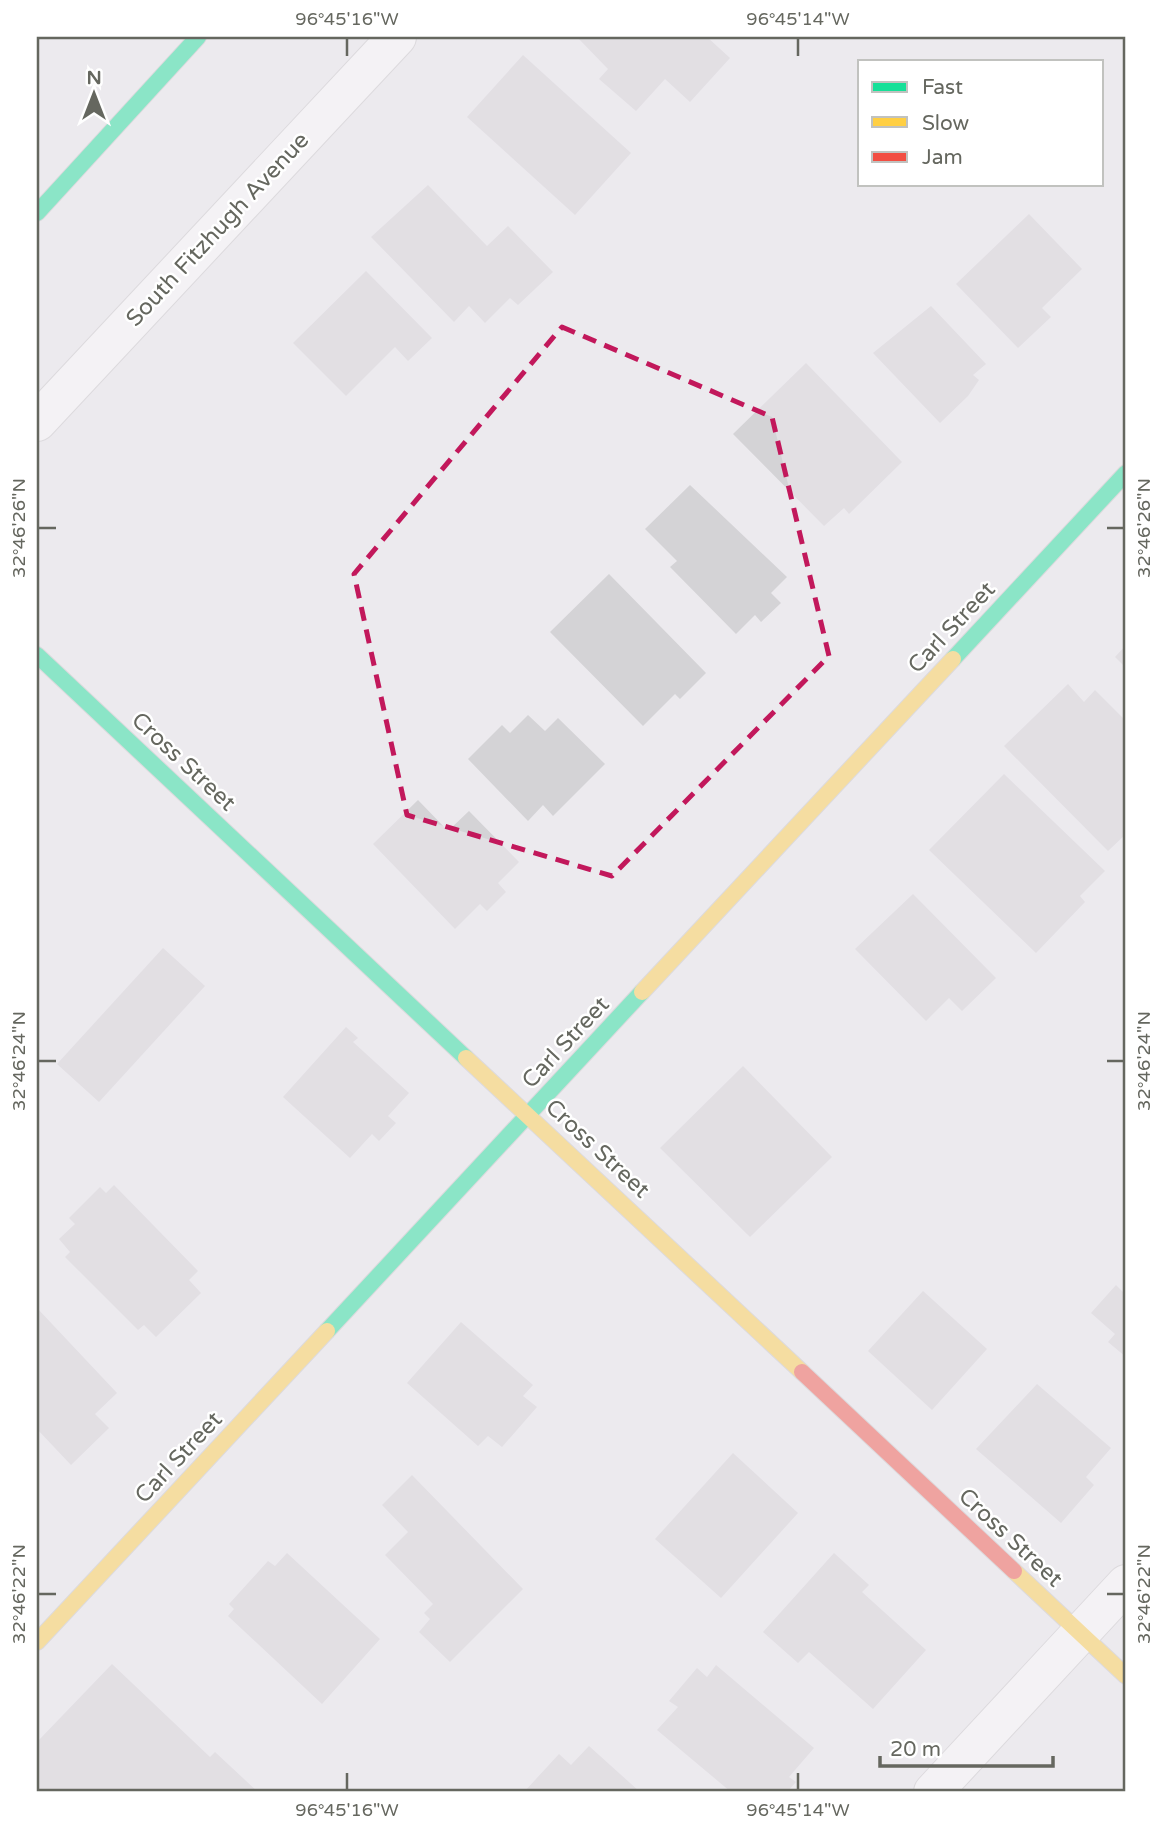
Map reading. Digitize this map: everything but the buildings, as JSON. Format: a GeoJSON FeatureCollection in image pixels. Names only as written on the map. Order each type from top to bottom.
{"type":"FeatureCollection","features":[{"type":"Feature","properties":{"kind":"street"},"geometry":{"type":"LineString","coordinates":[[37,213],[198,37]]}},
{"type":"Feature","properties":{"kind":"street","name":"South Fitzhugh Avenue"},"geometry":{"type":"LineString","coordinates":[[37,422],[397,37]]}},
{"type":"Feature","properties":{"kind":"street","name":"Carl Street"},"geometry":{"type":"LineString","coordinates":[[37,1642],[1126,473]]}},
{"type":"Feature","properties":{"kind":"street","name":"Cross Street"},"geometry":{"type":"LineString","coordinates":[[37,655],[1126,1676]]}},
{"type":"Feature","properties":{"kind":"street"},"geometry":{"type":"LineString","coordinates":[[933,1792],[1126,1584]]}},
{"type":"Feature","properties":{"kind":"highlighted area"},"geometry":{"type":"Polygon","coordinates":[[[562,327],[772,417],[829,656],[612,876],[407,815],[354,574],[562,327]]]}},
{"type":"Feature","properties":{"kind":"traffic: fast"},"geometry":{"type":"LineString","coordinates":[[37,213],[198,37]]}},
{"type":"Feature","properties":{"kind":"traffic: fast"},"geometry":{"type":"LineString","coordinates":[[953,659],[1126,473]]}},
{"type":"Feature","properties":{"kind":"traffic: fast"},"geometry":{"type":"LineString","coordinates":[[37,655],[466,1058]]}},
{"type":"Feature","properties":{"kind":"traffic: fast"},"geometry":{"type":"LineString","coordinates":[[327,1331],[642,992]]}},
{"type":"Feature","properties":{"kind":"traffic: slow"},"geometry":{"type":"LineString","coordinates":[[642,992],[953,659]]}},
{"type":"Feature","properties":{"kind":"traffic: slow"},"geometry":{"type":"LineString","coordinates":[[466,1058],[802,1372]]}},
{"type":"Feature","properties":{"kind":"traffic: slow"},"geometry":{"type":"LineString","coordinates":[[37,1642],[327,1331]]}},
{"type":"Feature","properties":{"kind":"traffic: slow"},"geometry":{"type":"LineString","coordinates":[[1014,1571],[1126,1676]]}},
{"type":"Feature","properties":{"kind":"traffic: jam"},"geometry":{"type":"LineString","coordinates":[[802,1372],[1014,1571]]}}]}
